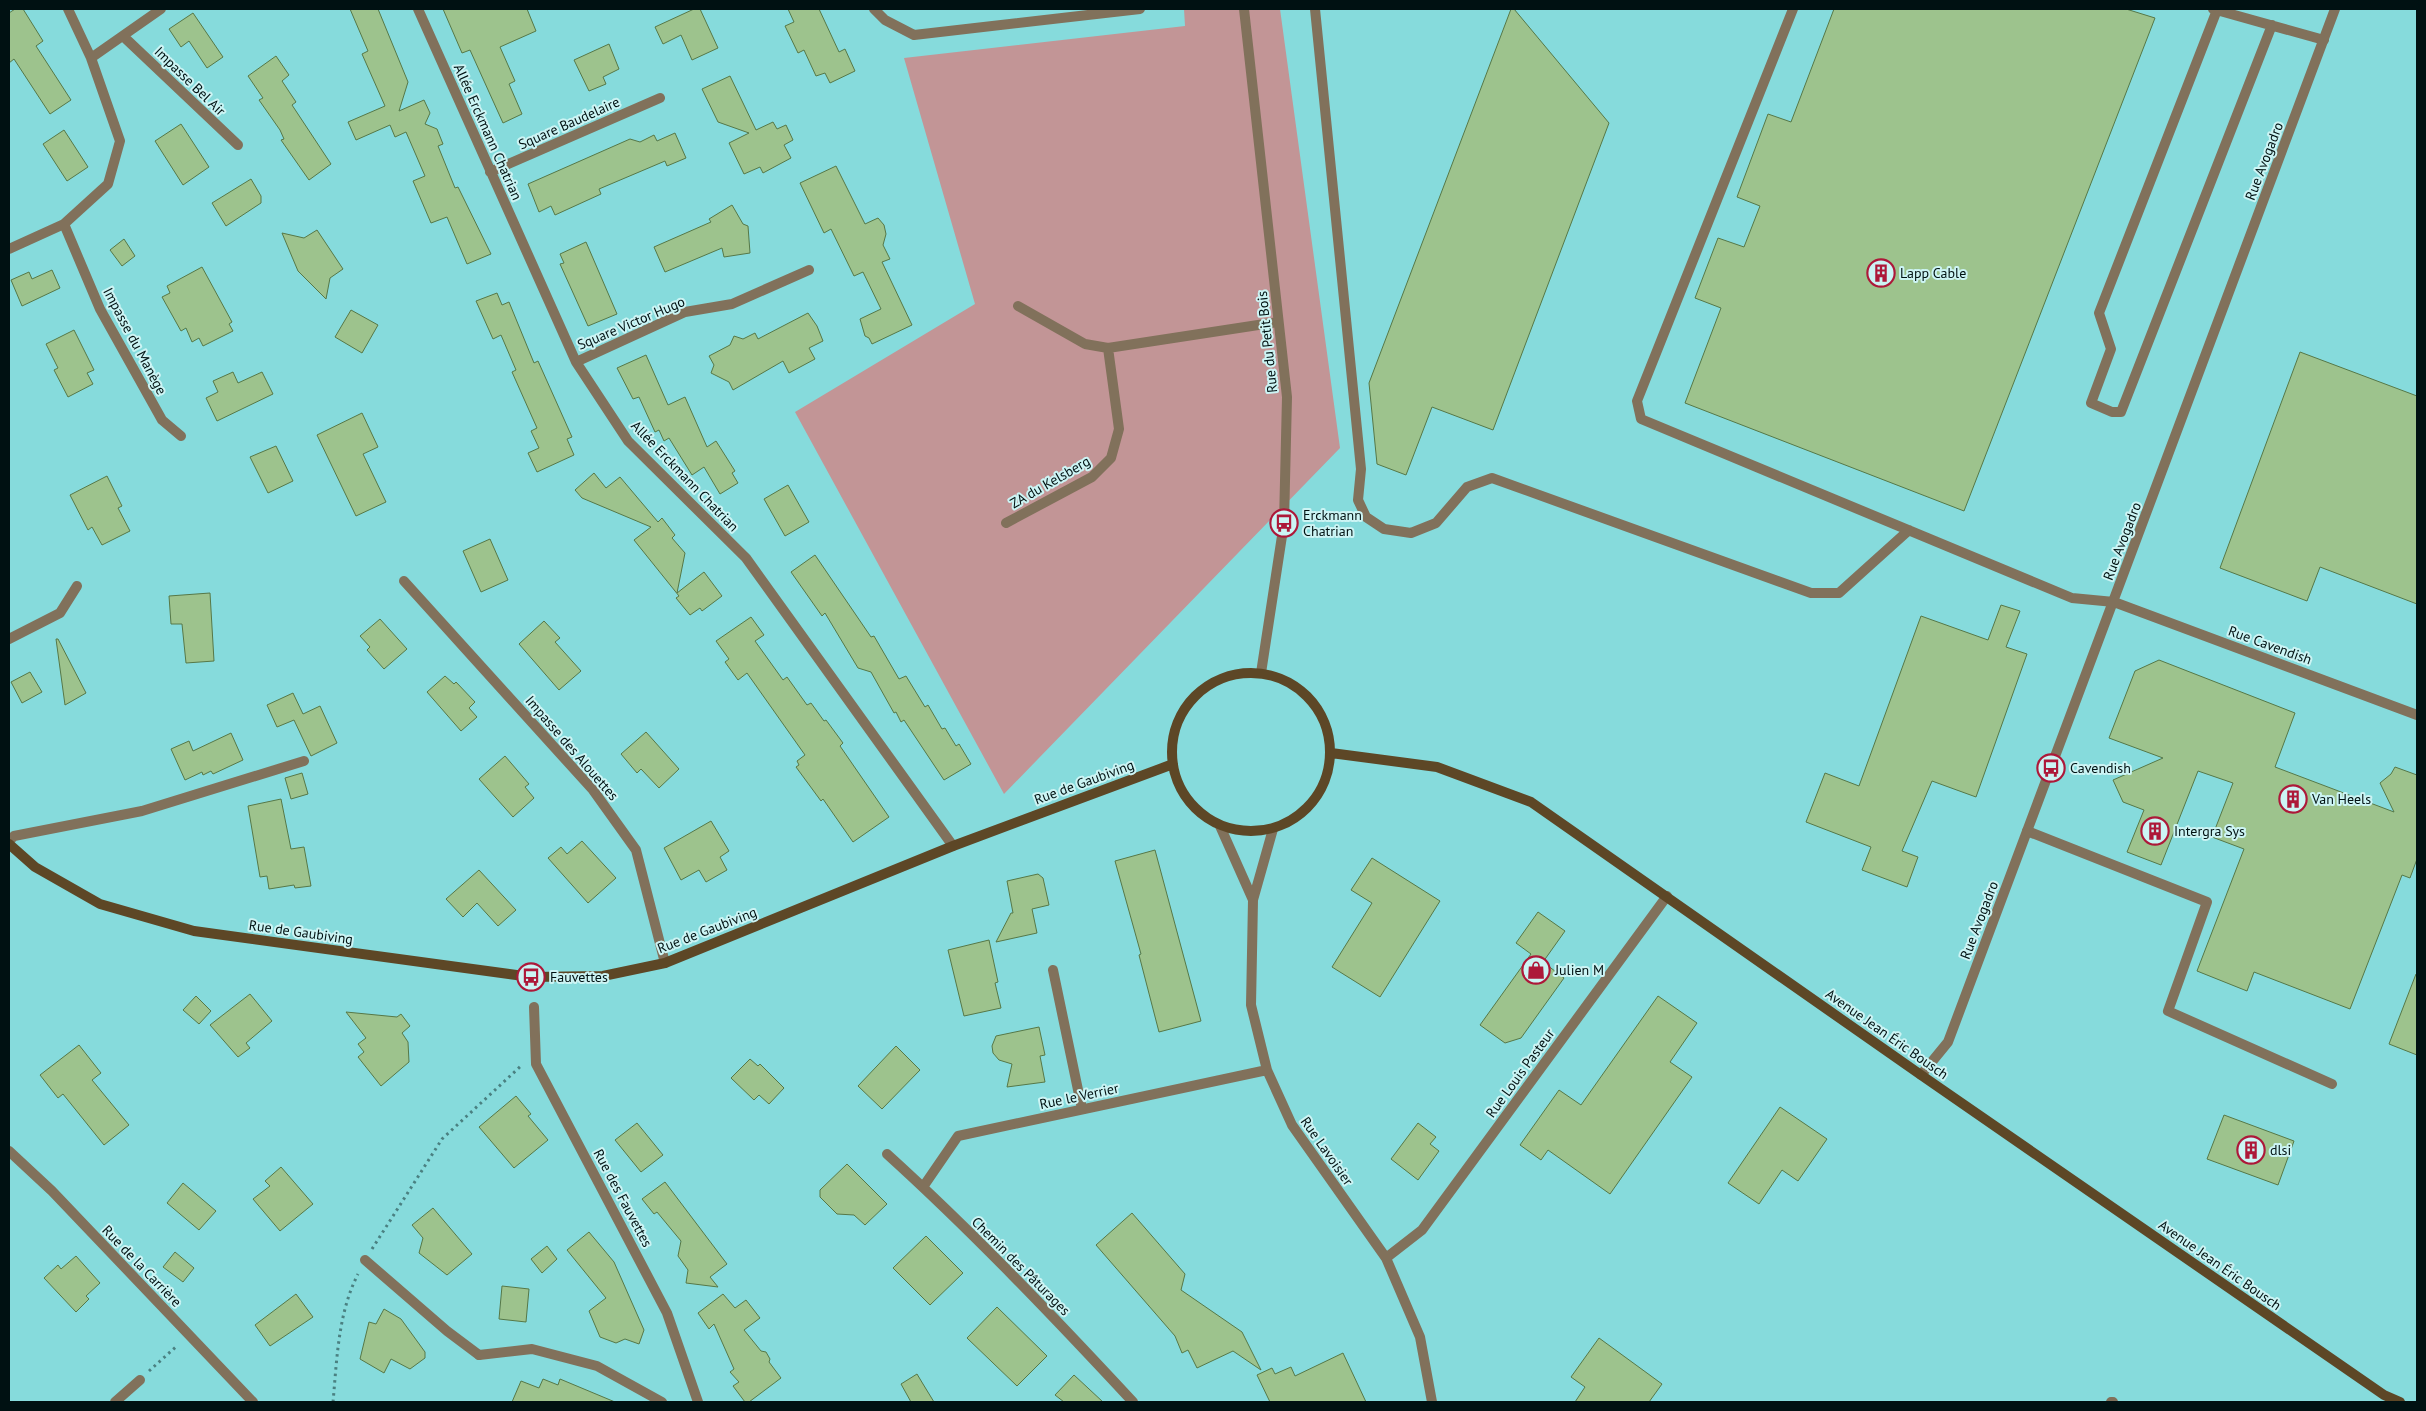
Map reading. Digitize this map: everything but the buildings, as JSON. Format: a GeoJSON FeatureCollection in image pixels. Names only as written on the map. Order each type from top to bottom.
{"type":"FeatureCollection","features":[{"type":"Feature","properties":{"kind":"main road"},"geometry":{"type":"LineString","coordinates":[[1261,673],[1284,679],[1303,692],[1318,709],[1328,730],[1330,753],[1326,778],[1315,800],[1296,818],[1274,829],[1247,832],[1220,826],[1198,811],[1182,790],[1173,764],[1173,740],[1180,717],[1194,697],[1214,682],[1237,674],[1261,673]]}},
{"type":"Feature","properties":{"kind":"main road","name":"Avenue Jean Éric Bousch"},"geometry":{"type":"LineString","coordinates":[[1330,753],[1436,767],[1531,802],[1921,1075],[2384,1395],[2400,1402]]}},
{"type":"Feature","properties":{"kind":"main road","name":"Rue de Gaubiving"},"geometry":{"type":"LineString","coordinates":[[9,842],[35,867],[100,904],[194,931],[531,977],[603,976],[666,963],[953,846],[1173,764]]}},
{"type":"Feature","properties":{"kind":"street"},"geometry":{"type":"LineString","coordinates":[[9,249],[64,224],[108,184],[120,141],[91,58],[68,9]]}},
{"type":"Feature","properties":{"kind":"street"},"geometry":{"type":"LineString","coordinates":[[91,58],[124,37],[161,9]]}},
{"type":"Feature","properties":{"kind":"street","name":"Allée Erckmann Chatrian"},"geometry":{"type":"LineString","coordinates":[[418,9],[576,362],[628,441],[746,558],[953,846]]}},
{"type":"Feature","properties":{"kind":"street"},"geometry":{"type":"LineString","coordinates":[[874,9],[886,20],[914,35],[1085,12],[1140,9]]}},
{"type":"Feature","properties":{"kind":"street","name":"Rue du Petit Bois"},"geometry":{"type":"LineString","coordinates":[[1244,9],[1287,398],[1284,523],[1261,673]]}},
{"type":"Feature","properties":{"kind":"street"},"geometry":{"type":"LineString","coordinates":[[1315,9],[1361,470],[1358,500],[1366,517],[1384,529],[1411,533],[1436,523],[1467,487],[1492,478],[1811,592],[1839,592],[1909,530]]}},
{"type":"Feature","properties":{"kind":"street","name":"Rue Cavendish"},"geometry":{"type":"LineString","coordinates":[[1793,9],[1637,401],[1641,419],[2072,598],[2114,602],[2417,715]]}},
{"type":"Feature","properties":{"kind":"street"},"geometry":{"type":"LineString","coordinates":[[2272,25],[2121,412],[2112,412],[2091,403],[2111,349],[2098,313],[2215,9],[2272,25],[2324,40]]}},
{"type":"Feature","properties":{"kind":"street","name":"Rue Avogadro"},"geometry":{"type":"LineString","coordinates":[[1921,1075],[1948,1042],[2335,9]]}},
{"type":"Feature","properties":{"kind":"street","name":"Impasse Bel Air"},"geometry":{"type":"LineString","coordinates":[[124,37],[238,145]]}},
{"type":"Feature","properties":{"kind":"street","name":"Square Baudelaire"},"geometry":{"type":"LineString","coordinates":[[490,172],[660,98]]}},
{"type":"Feature","properties":{"kind":"street","name":"Impasse du Manège"},"geometry":{"type":"LineString","coordinates":[[64,224],[100,309],[162,420],[182,436]]}},
{"type":"Feature","properties":{"kind":"street","name":"Square Victor Hugo"},"geometry":{"type":"LineString","coordinates":[[576,362],[685,312],[732,304],[809,270]]}},
{"type":"Feature","properties":{"kind":"street"},"geometry":{"type":"LineString","coordinates":[[1018,306],[1085,344],[1108,348],[1278,322]]}},
{"type":"Feature","properties":{"kind":"street","name":"ZA du Kelsberg"},"geometry":{"type":"LineString","coordinates":[[1006,523],[1092,476],[1111,458],[1119,429],[1108,348]]}},
{"type":"Feature","properties":{"kind":"street","name":"Impasse des Alouettes"},"geometry":{"type":"LineString","coordinates":[[404,581],[593,790],[636,850],[666,963]]}},
{"type":"Feature","properties":{"kind":"street"},"geometry":{"type":"LineString","coordinates":[[9,639],[60,613],[77,586]]}},
{"type":"Feature","properties":{"kind":"street"},"geometry":{"type":"LineString","coordinates":[[9,842],[14,836],[142,811],[304,761]]}},
{"type":"Feature","properties":{"kind":"street","name":"Rue Lavoisier"},"geometry":{"type":"LineString","coordinates":[[1220,826],[1253,900]]}},
{"type":"Feature","properties":{"kind":"street","name":"Rue Lavoisier"},"geometry":{"type":"LineString","coordinates":[[1274,829],[1253,900],[1250,1005],[1267,1070],[1292,1125],[1386,1258],[1420,1337],[1432,1402]]}},
{"type":"Feature","properties":{"kind":"street"},"geometry":{"type":"LineString","coordinates":[[2027,831],[2207,902],[2168,1011],[2332,1084]]}},
{"type":"Feature","properties":{"kind":"street","name":"Rue Louis Pasteur"},"geometry":{"type":"LineString","coordinates":[[1386,1258],[1422,1230],[1667,896]]}},
{"type":"Feature","properties":{"kind":"street"},"geometry":{"type":"LineString","coordinates":[[1053,970],[1082,1109]]}},
{"type":"Feature","properties":{"kind":"street","name":"Rue des Fauvettes"},"geometry":{"type":"LineString","coordinates":[[534,1007],[536,1064],[667,1312],[698,1402]]}},
{"type":"Feature","properties":{"kind":"street","name":"Rue le Verrier"},"geometry":{"type":"LineString","coordinates":[[923,1187],[958,1136],[1267,1070]]}},
{"type":"Feature","properties":{"kind":"street","name":"Rue de la Carrière"},"geometry":{"type":"LineString","coordinates":[[9,1151],[52,1191],[253,1402]]}},
{"type":"Feature","properties":{"kind":"street","name":"Chemin des Pâturages"},"geometry":{"type":"LineString","coordinates":[[887,1154],[923,1187],[1068,1333],[1133,1402]]}},
{"type":"Feature","properties":{"kind":"street"},"geometry":{"type":"LineString","coordinates":[[365,1260],[447,1331],[480,1355],[532,1349],[597,1366],[662,1402]]}},
{"type":"Feature","properties":{"kind":"street"},"geometry":{"type":"LineString","coordinates":[[116,1402],[140,1380]]}},
{"type":"Feature","properties":{"kind":"path"},"geometry":{"type":"LineString","coordinates":[[333,1402],[340,1333],[353,1284],[365,1260],[442,1139],[525,1061],[536,1055]]}},
{"type":"Feature","properties":{"kind":"path"},"geometry":{"type":"LineString","coordinates":[[140,1380],[189,1335]]}},
{"type":"Feature","properties":{"kind":"shaded area"},"geometry":{"type":"Polygon","coordinates":[[[1184,9],[1280,9],[1340,448],[1004,794],[795,412],[975,304],[904,58],[1185,26],[1184,9]]]}},
{"type":"Feature","properties":{"kind":"place","name":"Lapp Cable"},"geometry":{"type":"Point","coordinates":[1881,273]}},
{"type":"Feature","properties":{"kind":"place","name":"Erckmann Chatrian"},"geometry":{"type":"Point","coordinates":[1284,523]}},
{"type":"Feature","properties":{"kind":"place","name":"Cavendish"},"geometry":{"type":"Point","coordinates":[2051,768]}},
{"type":"Feature","properties":{"kind":"place","name":"Van Heels"},"geometry":{"type":"Point","coordinates":[2293,799]}},
{"type":"Feature","properties":{"kind":"place","name":"Intergra Sys"},"geometry":{"type":"Point","coordinates":[2155,831]}},
{"type":"Feature","properties":{"kind":"place","name":"Julien M"},"geometry":{"type":"Point","coordinates":[1536,970]}},
{"type":"Feature","properties":{"kind":"place","name":"Fauvettes"},"geometry":{"type":"Point","coordinates":[531,977]}},
{"type":"Feature","properties":{"kind":"place","name":"dlsi"},"geometry":{"type":"Point","coordinates":[2251,1150]}}]}
